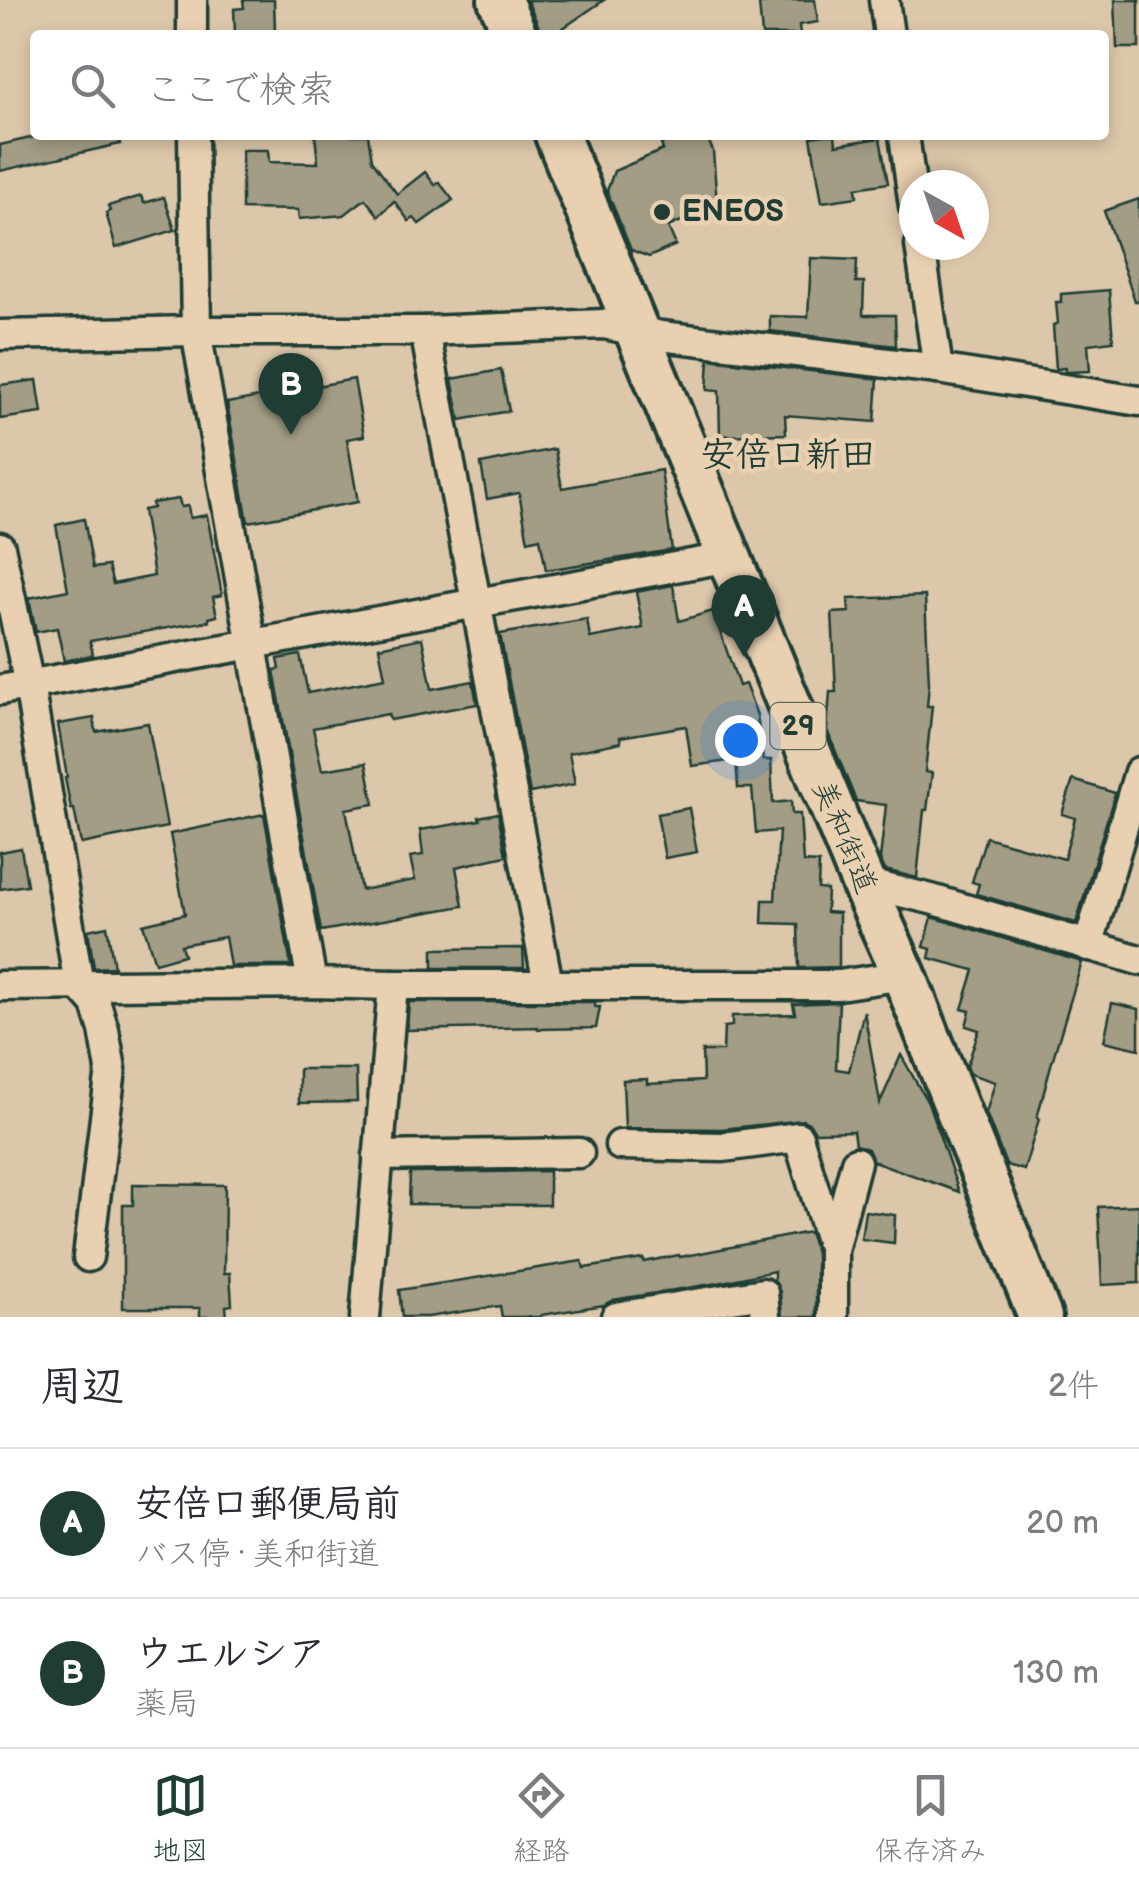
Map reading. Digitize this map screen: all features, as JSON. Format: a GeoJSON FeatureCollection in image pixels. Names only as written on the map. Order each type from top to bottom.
{"type":"FeatureCollection","features":[{"type":"Feature","properties":{"kind":"main road"},"geometry":{"type":"LineString","coordinates":[[500,0],[513,30]]}},
{"type":"Feature","properties":{"kind":"main road","name":"美和街道"},"geometry":{"type":"LineString","coordinates":[[569,140],[634,330],[904,975],[1040,1317]]}},
{"type":"Feature","properties":{"kind":"street"},"geometry":{"type":"LineString","coordinates":[[192,0],[192,30]]}},
{"type":"Feature","properties":{"kind":"street"},"geometry":{"type":"LineString","coordinates":[[884,0],[888,30]]}},
{"type":"Feature","properties":{"kind":"street"},"geometry":{"type":"LineString","coordinates":[[194,140],[196,330],[312,982]]}},
{"type":"Feature","properties":{"kind":"street"},"geometry":{"type":"LineString","coordinates":[[905,140],[909,170]]}},
{"type":"Feature","properties":{"kind":"street"},"geometry":{"type":"LineString","coordinates":[[922,260],[938,369]]}},
{"type":"Feature","properties":{"kind":"street"},"geometry":{"type":"LineString","coordinates":[[0,335],[196,330],[425,331],[604,324],[661,336],[938,369],[1139,401]]}},
{"type":"Feature","properties":{"kind":"street"},"geometry":{"type":"LineString","coordinates":[[425,331],[548,984]]}},
{"type":"Feature","properties":{"kind":"street"},"geometry":{"type":"LineString","coordinates":[[0,547],[29,685],[79,985],[96,1004],[110,1068],[88,1257]]}},
{"type":"Feature","properties":{"kind":"street"},"geometry":{"type":"LineString","coordinates":[[0,690],[730,557]]}},
{"type":"Feature","properties":{"kind":"street"},"geometry":{"type":"LineString","coordinates":[[1088,946],[1139,772]]}},
{"type":"Feature","properties":{"kind":"street"},"geometry":{"type":"LineString","coordinates":[[863,883],[1139,960]]}},
{"type":"Feature","properties":{"kind":"street"},"geometry":{"type":"LineString","coordinates":[[0,986],[312,982],[839,985],[904,975]]}},
{"type":"Feature","properties":{"kind":"street"},"geometry":{"type":"LineString","coordinates":[[365,1317],[393,984]]}},
{"type":"Feature","properties":{"kind":"street"},"geometry":{"type":"LineString","coordinates":[[620,1145],[723,1147],[798,1137],[833,1250]]}},
{"type":"Feature","properties":{"kind":"street"},"geometry":{"type":"LineString","coordinates":[[378,1156],[578,1154]]}},
{"type":"Feature","properties":{"kind":"street"},"geometry":{"type":"LineString","coordinates":[[833,1317],[833,1250],[856,1162]]}},
{"type":"Feature","properties":{"kind":"street"},"geometry":{"type":"LineString","coordinates":[[616,1317],[655,1314],[763,1294],[765,1317]]}},
{"type":"Feature","properties":{"kind":"building"},"geometry":{"type":"Polygon","coordinates":[[[243,0],[274,0],[275,30],[235,30],[234,9],[244,8],[243,0]]]}},
{"type":"Feature","properties":{"kind":"building"},"geometry":{"type":"Polygon","coordinates":[[[527,0],[604,0],[560,30],[539,30],[527,0]]]}},
{"type":"Feature","properties":{"kind":"building"},"geometry":{"type":"Polygon","coordinates":[[[815,0],[818,22],[799,25],[800,30],[762,30],[759,4],[815,0]]]}},
{"type":"Feature","properties":{"kind":"building"},"geometry":{"type":"Polygon","coordinates":[[[1115,0],[1139,0],[1139,48],[1117,48],[1115,0]]]}},
{"type":"Feature","properties":{"kind":"building"},"geometry":{"type":"Polygon","coordinates":[[[30,138],[120,140],[120,144],[0,171],[0,145],[30,138]]]}},
{"type":"Feature","properties":{"kind":"building"},"geometry":{"type":"Polygon","coordinates":[[[316,140],[369,140],[372,160],[397,194],[425,172],[453,200],[419,224],[414,218],[409,221],[394,201],[379,216],[365,199],[344,215],[299,219],[298,210],[242,209],[242,150],[268,150],[269,162],[318,163],[316,140]]]}},
{"type":"Feature","properties":{"kind":"building"},"geometry":{"type":"Polygon","coordinates":[[[671,140],[708,140],[713,151],[717,205],[668,227],[676,245],[649,257],[631,250],[607,191],[614,171],[663,150],[661,144],[671,140]]]}},
{"type":"Feature","properties":{"kind":"building"},"geometry":{"type":"Polygon","coordinates":[[[812,140],[836,140],[836,145],[880,140],[888,183],[856,188],[857,197],[822,202],[812,140]]]}},
{"type":"Feature","properties":{"kind":"building"},"geometry":{"type":"Polygon","coordinates":[[[141,196],[144,203],[164,197],[175,230],[116,248],[106,213],[110,211],[108,206],[141,196]]]}},
{"type":"Feature","properties":{"kind":"building"},"geometry":{"type":"Polygon","coordinates":[[[1139,199],[1139,301],[1135,301],[1104,211],[1139,199]]]}},
{"type":"Feature","properties":{"kind":"building"},"geometry":{"type":"Polygon","coordinates":[[[811,258],[857,260],[856,282],[864,282],[863,315],[895,315],[896,346],[770,331],[770,316],[808,317],[811,258]]]}},
{"type":"Feature","properties":{"kind":"building"},"geometry":{"type":"Polygon","coordinates":[[[1109,290],[1113,341],[1088,344],[1090,371],[1056,369],[1053,325],[1058,323],[1056,302],[1061,302],[1061,294],[1109,290]]]}},
{"type":"Feature","properties":{"kind":"building"},"geometry":{"type":"Polygon","coordinates":[[[709,359],[878,379],[875,422],[785,415],[786,434],[720,436],[719,391],[707,390],[709,359]]]}},
{"type":"Feature","properties":{"kind":"building"},"geometry":{"type":"Polygon","coordinates":[[[501,370],[509,411],[460,420],[452,379],[501,370]]]}},
{"type":"Feature","properties":{"kind":"building"},"geometry":{"type":"Polygon","coordinates":[[[354,379],[364,436],[347,439],[358,502],[248,522],[227,403],[354,379]]]}},
{"type":"Feature","properties":{"kind":"building"},"geometry":{"type":"Polygon","coordinates":[[[37,380],[42,413],[0,419],[0,385],[37,380]]]}},
{"type":"Feature","properties":{"kind":"building"},"geometry":{"type":"Polygon","coordinates":[[[555,449],[562,488],[661,470],[672,550],[546,570],[540,538],[528,541],[519,493],[487,499],[481,464],[555,449]]]}},
{"type":"Feature","properties":{"kind":"building"},"geometry":{"type":"Polygon","coordinates":[[[179,499],[181,507],[188,506],[190,518],[207,515],[222,595],[213,597],[217,616],[209,621],[90,641],[93,655],[64,661],[57,628],[36,632],[29,598],[68,590],[56,525],[84,519],[93,568],[108,566],[113,584],[154,576],[143,510],[153,508],[152,503],[179,499]]]}},
{"type":"Feature","properties":{"kind":"building"},"geometry":{"type":"Polygon","coordinates":[[[673,585],[679,621],[713,611],[739,686],[745,684],[757,715],[763,760],[771,760],[773,803],[791,801],[792,814],[800,814],[803,862],[819,863],[818,889],[827,890],[826,912],[839,913],[839,967],[799,968],[798,924],[762,923],[763,900],[775,900],[779,831],[756,833],[752,788],[738,788],[736,760],[692,766],[686,726],[620,737],[621,742],[569,753],[575,784],[530,793],[500,634],[587,619],[590,638],[643,628],[636,592],[673,585]]]}},
{"type":"Feature","properties":{"kind":"building"},"geometry":{"type":"Polygon","coordinates":[[[925,596],[927,706],[932,706],[925,772],[932,773],[917,878],[885,870],[880,859],[886,805],[856,801],[827,730],[830,692],[836,692],[832,613],[849,612],[848,599],[925,596]]]}},
{"type":"Feature","properties":{"kind":"building"},"geometry":{"type":"Polygon","coordinates":[[[422,638],[432,689],[473,681],[477,704],[390,720],[388,714],[313,728],[322,770],[366,763],[374,804],[346,809],[361,890],[415,880],[410,857],[423,855],[420,830],[480,820],[479,817],[498,813],[506,856],[456,867],[463,906],[321,931],[274,670],[280,669],[278,659],[300,655],[308,693],[385,678],[379,647],[422,638]]]}},
{"type":"Feature","properties":{"kind":"building"},"geometry":{"type":"Polygon","coordinates":[[[94,718],[96,732],[148,723],[167,827],[81,844],[65,778],[58,724],[94,718]]]}},
{"type":"Feature","properties":{"kind":"building"},"geometry":{"type":"Polygon","coordinates":[[[1073,780],[1115,793],[1076,923],[976,894],[979,884],[972,882],[986,837],[1064,859],[1075,818],[1062,814],[1073,780]]]}},
{"type":"Feature","properties":{"kind":"building"},"geometry":{"type":"Polygon","coordinates":[[[689,808],[697,852],[665,858],[657,814],[689,808]]]}},
{"type":"Feature","properties":{"kind":"building"},"geometry":{"type":"Polygon","coordinates":[[[264,814],[291,966],[230,966],[225,937],[181,945],[184,955],[155,963],[143,924],[185,914],[170,834],[264,814]]]}},
{"type":"Feature","properties":{"kind":"building"},"geometry":{"type":"Polygon","coordinates":[[[21,848],[27,885],[0,889],[0,852],[21,848]]]}},
{"type":"Feature","properties":{"kind":"building"},"geometry":{"type":"Polygon","coordinates":[[[932,917],[1082,962],[1024,1170],[1006,1165],[986,1113],[995,1082],[970,1074],[967,1066],[979,1030],[966,1026],[970,1011],[962,1009],[974,970],[929,958],[931,949],[924,947],[932,917]]]}},
{"type":"Feature","properties":{"kind":"building"},"geometry":{"type":"Polygon","coordinates":[[[107,926],[114,967],[94,968],[88,930],[107,926]]]}},
{"type":"Feature","properties":{"kind":"building"},"geometry":{"type":"Polygon","coordinates":[[[523,948],[524,968],[433,968],[433,949],[523,948]]]}},
{"type":"Feature","properties":{"kind":"building"},"geometry":{"type":"Polygon","coordinates":[[[409,1002],[595,1002],[595,1007],[600,1007],[596,1028],[407,1030],[409,1002]]]}},
{"type":"Feature","properties":{"kind":"building"},"geometry":{"type":"Polygon","coordinates":[[[839,1002],[836,1069],[849,1071],[864,1011],[880,1103],[901,1055],[929,1105],[959,1192],[873,1161],[868,1149],[855,1145],[853,1131],[815,1132],[803,1120],[722,1129],[625,1128],[623,1080],[647,1079],[647,1084],[703,1081],[702,1051],[723,1051],[724,1027],[732,1026],[732,1016],[795,1014],[793,1004],[839,1002]]]}},
{"type":"Feature","properties":{"kind":"building"},"geometry":{"type":"Polygon","coordinates":[[[1112,1003],[1139,1009],[1139,1049],[1104,1041],[1112,1003]]]}},
{"type":"Feature","properties":{"kind":"building"},"geometry":{"type":"Polygon","coordinates":[[[299,1069],[356,1069],[357,1102],[299,1103],[299,1069]]]}},
{"type":"Feature","properties":{"kind":"building"},"geometry":{"type":"Polygon","coordinates":[[[549,1171],[549,1205],[409,1204],[410,1173],[549,1171]]]}},
{"type":"Feature","properties":{"kind":"building"},"geometry":{"type":"Polygon","coordinates":[[[133,1184],[225,1185],[224,1273],[230,1273],[232,1305],[226,1306],[227,1317],[200,1317],[200,1308],[123,1308],[123,1205],[133,1205],[133,1184]]]}},
{"type":"Feature","properties":{"kind":"building"},"geometry":{"type":"Polygon","coordinates":[[[1139,1205],[1139,1283],[1102,1285],[1098,1207],[1139,1205]]]}},
{"type":"Feature","properties":{"kind":"building"},"geometry":{"type":"Polygon","coordinates":[[[865,1211],[895,1215],[894,1243],[861,1239],[865,1211]]]}},
{"type":"Feature","properties":{"kind":"building"},"geometry":{"type":"Polygon","coordinates":[[[809,1232],[816,1253],[816,1317],[782,1317],[774,1271],[541,1317],[502,1317],[500,1306],[402,1317],[399,1290],[582,1261],[584,1268],[680,1257],[809,1232]]]}},
{"type":"Feature","properties":{"kind":"place","name":"ENEOS"},"geometry":{"type":"Point","coordinates":[662,212]}},
{"type":"Feature","properties":{"kind":"place","name":"ウエルシア"},"geometry":{"type":"Point","coordinates":[291,435]}},
{"type":"Feature","properties":{"kind":"place","name":"安倍口郵便局前"},"geometry":{"type":"Point","coordinates":[744,657]}},
{"type":"Feature","properties":{"kind":"district","name":"安倍口新田"},"geometry":{"type":"Point","coordinates":[788,455]}}]}
